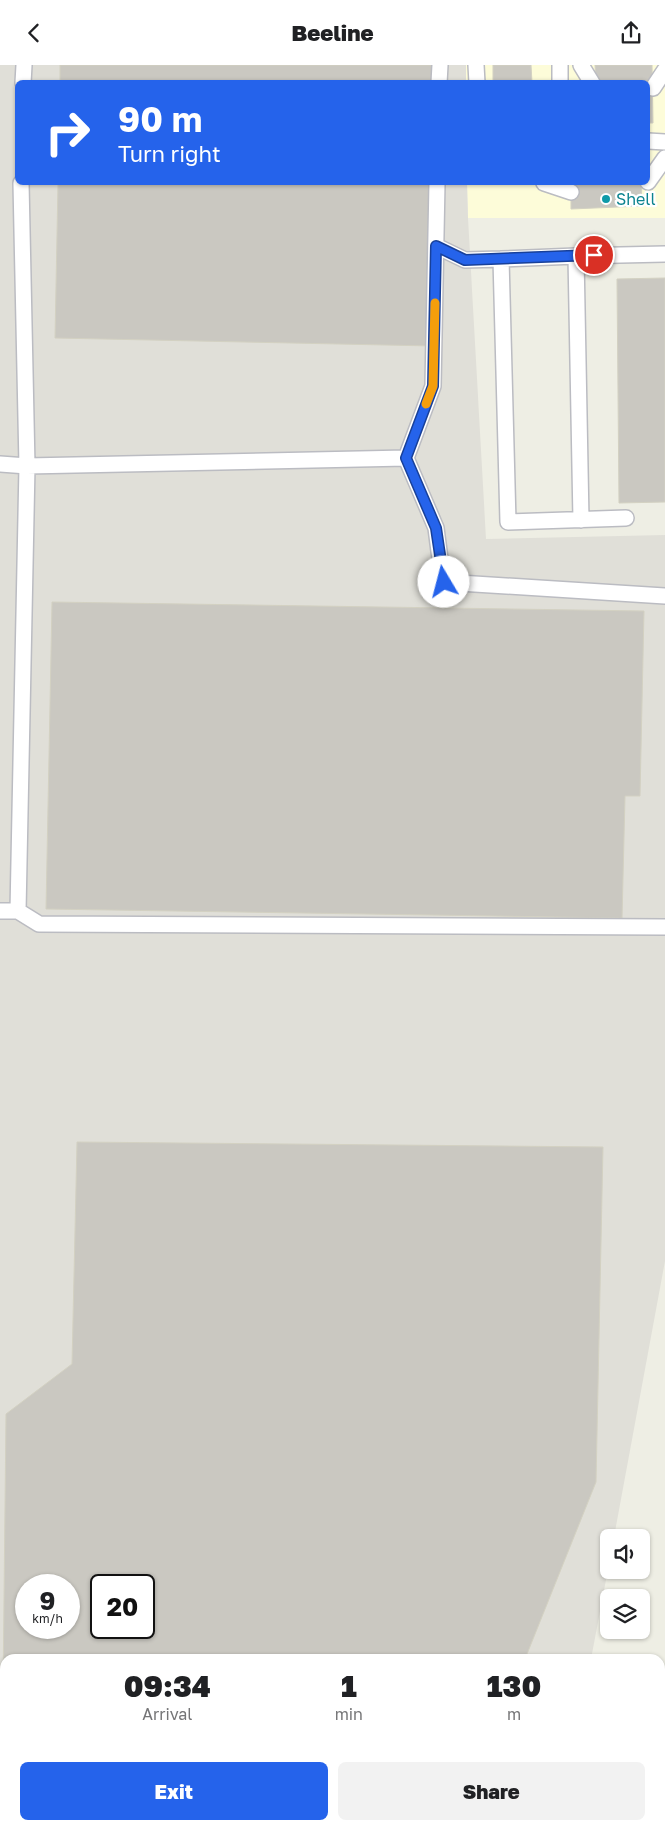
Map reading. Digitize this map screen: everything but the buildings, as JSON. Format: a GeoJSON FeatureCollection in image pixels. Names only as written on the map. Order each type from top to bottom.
{"type":"FeatureCollection","features":[{"type":"Feature","properties":{"kind":"lane"},"geometry":{"type":"LineString","coordinates":[[23,80],[24,65]]}},
{"type":"Feature","properties":{"kind":"lane"},"geometry":{"type":"LineString","coordinates":[[439,80],[440,65]]}},
{"type":"Feature","properties":{"kind":"lane"},"geometry":{"type":"LineString","coordinates":[[476,65],[477,80]]}},
{"type":"Feature","properties":{"kind":"lane"},"geometry":{"type":"LineString","coordinates":[[560,65],[560,80]]}},
{"type":"Feature","properties":{"kind":"lane"},"geometry":{"type":"LineString","coordinates":[[581,65],[590,80]]}},
{"type":"Feature","properties":{"kind":"lane"},"geometry":{"type":"LineString","coordinates":[[653,88],[665,70]]}},
{"type":"Feature","properties":{"kind":"lane"},"geometry":{"type":"LineString","coordinates":[[650,141],[665,141]]}},
{"type":"Feature","properties":{"kind":"lane"},"geometry":{"type":"LineString","coordinates":[[650,179],[665,157]]}},
{"type":"Feature","properties":{"kind":"lane"},"geometry":{"type":"LineString","coordinates":[[18,911],[28,466],[21,185]]}},
{"type":"Feature","properties":{"kind":"lane"},"geometry":{"type":"LineString","coordinates":[[437,185],[433,386],[406,458],[436,528],[444,582],[665,596]]}},
{"type":"Feature","properties":{"kind":"lane"},"geometry":{"type":"LineString","coordinates":[[550,185],[571,192]]}},
{"type":"Feature","properties":{"kind":"lane"},"geometry":{"type":"LineString","coordinates":[[436,246],[465,260],[665,254]]}},
{"type":"Feature","properties":{"kind":"lane"},"geometry":{"type":"LineString","coordinates":[[576,256],[581,520]]}},
{"type":"Feature","properties":{"kind":"lane"},"geometry":{"type":"LineString","coordinates":[[501,259],[508,522],[626,518]]}},
{"type":"Feature","properties":{"kind":"lane"},"geometry":{"type":"LineString","coordinates":[[0,464],[28,466],[406,458]]}},
{"type":"Feature","properties":{"kind":"lane"},"geometry":{"type":"LineString","coordinates":[[0,911],[18,911],[39,924],[665,927]]}},
{"type":"Feature","properties":{"kind":"shaded area"},"geometry":{"type":"Polygon","coordinates":[[[0,65],[466,65],[466,80],[15,80],[15,185],[467,185],[486,539],[665,535],[665,1261],[615,1529],[600,1529],[600,1579],[606,1579],[604,1589],[600,1589],[600,1612],[592,1654],[0,1654],[0,65]]]}},
{"type":"Feature","properties":{"kind":"shaded area"},"geometry":{"type":"Polygon","coordinates":[[[466,65],[665,65],[665,218],[468,218],[467,185],[650,185],[650,80],[466,80],[466,65]]]}},
{"type":"Feature","properties":{"kind":"slow traffic"},"geometry":{"type":"LineString","coordinates":[[426,404],[433,386],[435,303]]}},
{"type":"Feature","properties":{"kind":"place","name":"Shell"},"geometry":{"type":"Point","coordinates":[606,199]}},
{"type":"Feature","properties":{"kind":"route"},"geometry":{"type":"LineString","coordinates":[[444,582],[436,528],[406,458],[433,386],[436,246],[465,260],[594,255]]}}]}
